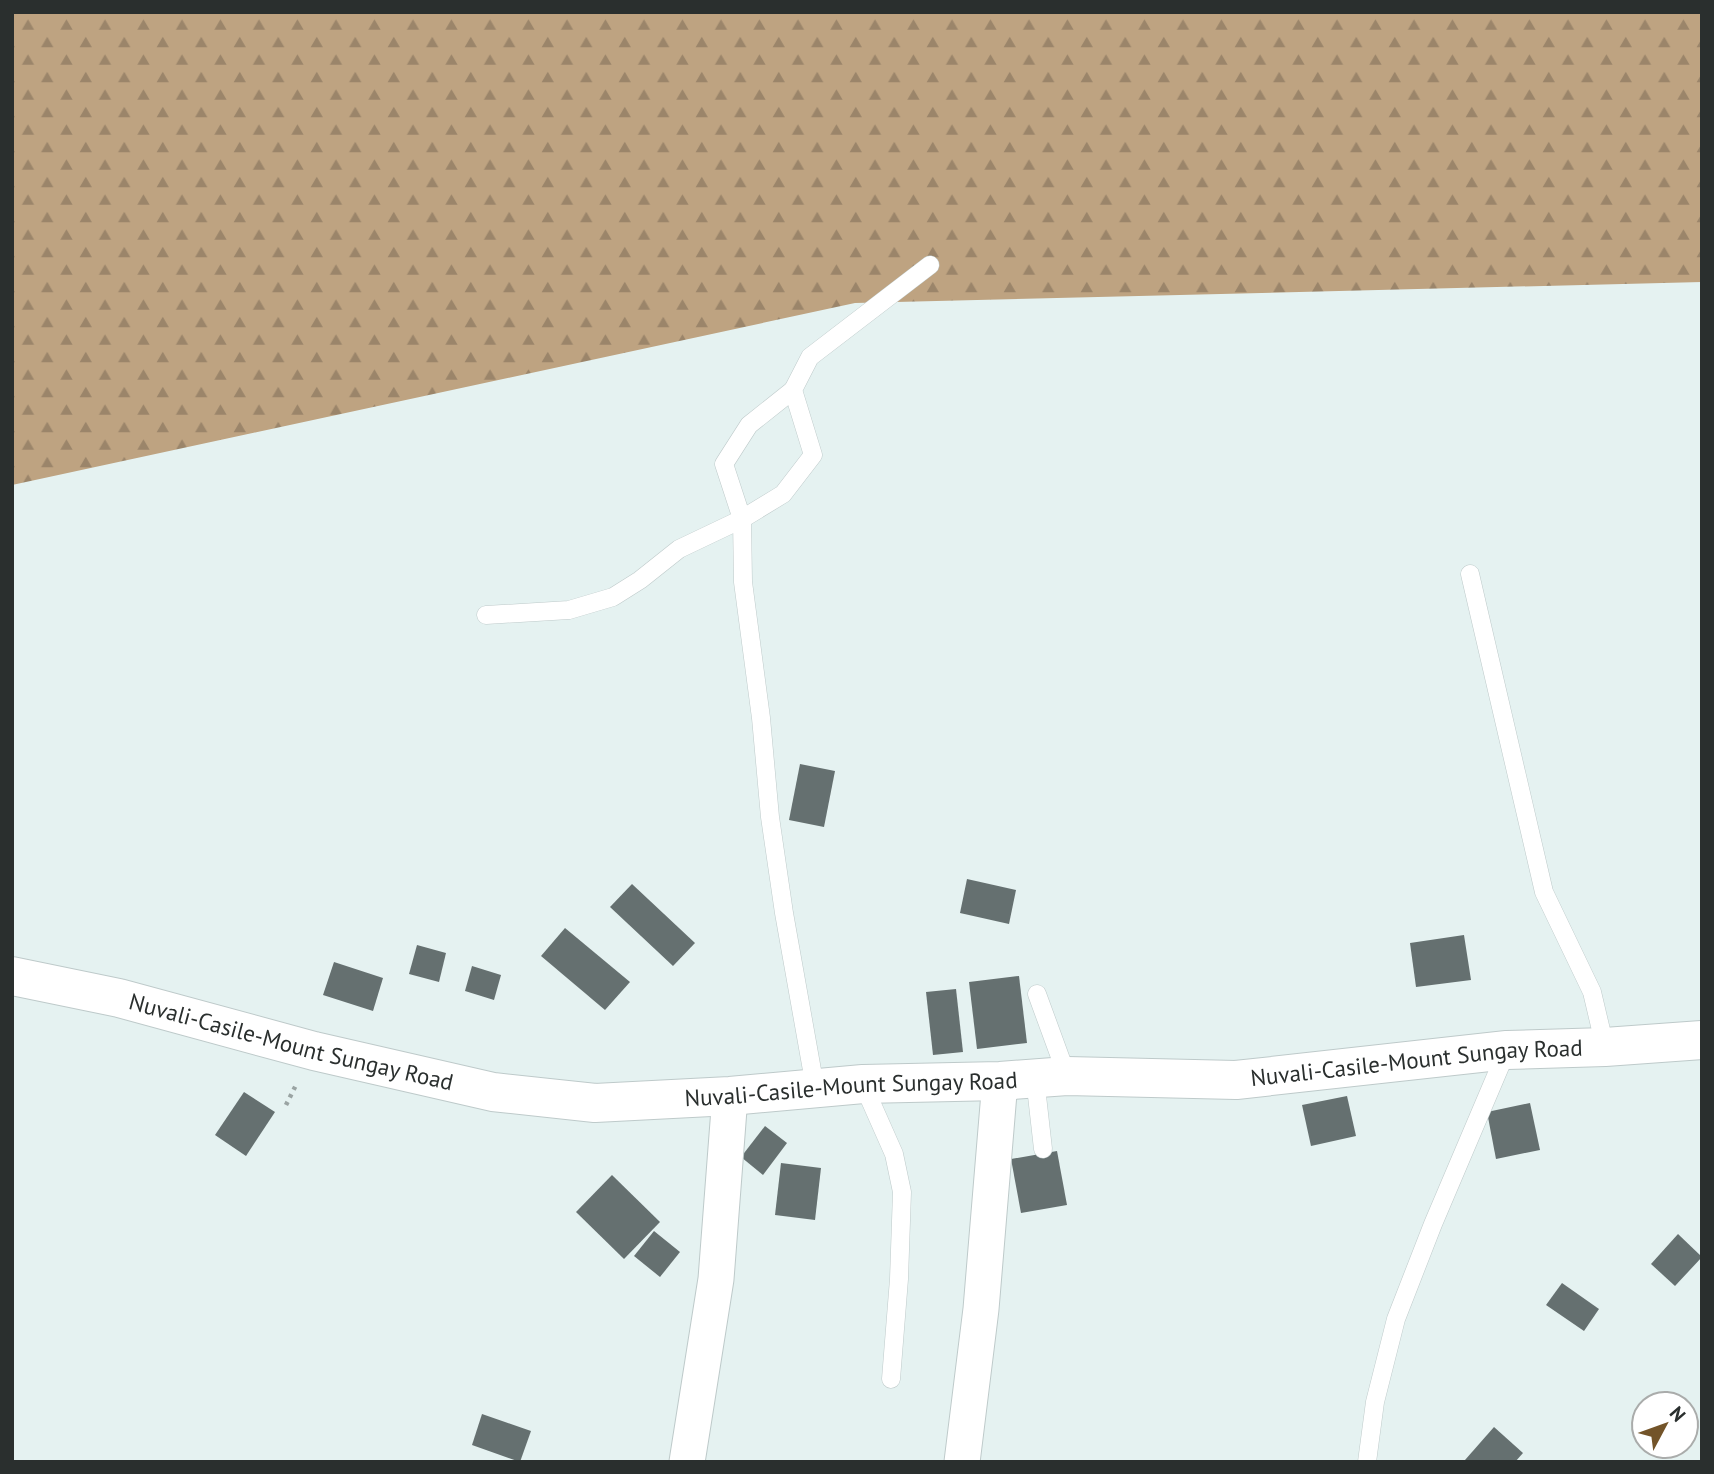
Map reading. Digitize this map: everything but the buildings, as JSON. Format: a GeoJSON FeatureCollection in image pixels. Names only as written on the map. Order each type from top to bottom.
{"type":"FeatureCollection","features":[{"type":"Feature","properties":{"kind":"main road","name":"Nuvali-Casile-Mount Sungay Road"},"geometry":{"type":"LineString","coordinates":[[12,976],[119,998],[314,1051],[493,1092],[595,1103],[730,1096],[863,1084],[1034,1078],[1236,1080],[1507,1050],[1702,1040]]}},
{"type":"Feature","properties":{"kind":"street"},"geometry":{"type":"LineString","coordinates":[[962,1462],[981,1309],[1034,1078]]}},
{"type":"Feature","properties":{"kind":"street"},"geometry":{"type":"LineString","coordinates":[[687,1462],[716,1279],[730,1096]]}},
{"type":"Feature","properties":{"kind":"lane"},"geometry":{"type":"LineString","coordinates":[[815,1087],[784,914],[770,817],[761,718],[743,582],[742,519],[724,464],[749,425],[793,390],[810,357],[930,265]]}},
{"type":"Feature","properties":{"kind":"lane"},"geometry":{"type":"LineString","coordinates":[[486,615],[569,610],[613,597],[640,580],[679,549],[742,519],[783,494],[813,455],[793,390]]}},
{"type":"Feature","properties":{"kind":"lane"},"geometry":{"type":"LineString","coordinates":[[1470,574],[1544,891],[1592,992],[1605,1047]]}},
{"type":"Feature","properties":{"kind":"lane"},"geometry":{"type":"LineString","coordinates":[[1037,995],[1034,1078],[1043,1149]]}},
{"type":"Feature","properties":{"kind":"lane"},"geometry":{"type":"LineString","coordinates":[[1367,1462],[1375,1402],[1396,1319],[1507,1050]]}},
{"type":"Feature","properties":{"kind":"lane"},"geometry":{"type":"LineString","coordinates":[[863,1084],[894,1154],[902,1192],[900,1279],[891,1379]]}},
{"type":"Feature","properties":{"kind":"green space"},"geometry":{"type":"Polygon","coordinates":[[[12,12],[1702,12],[1702,282],[855,303],[12,485],[12,12]]]}}]}
